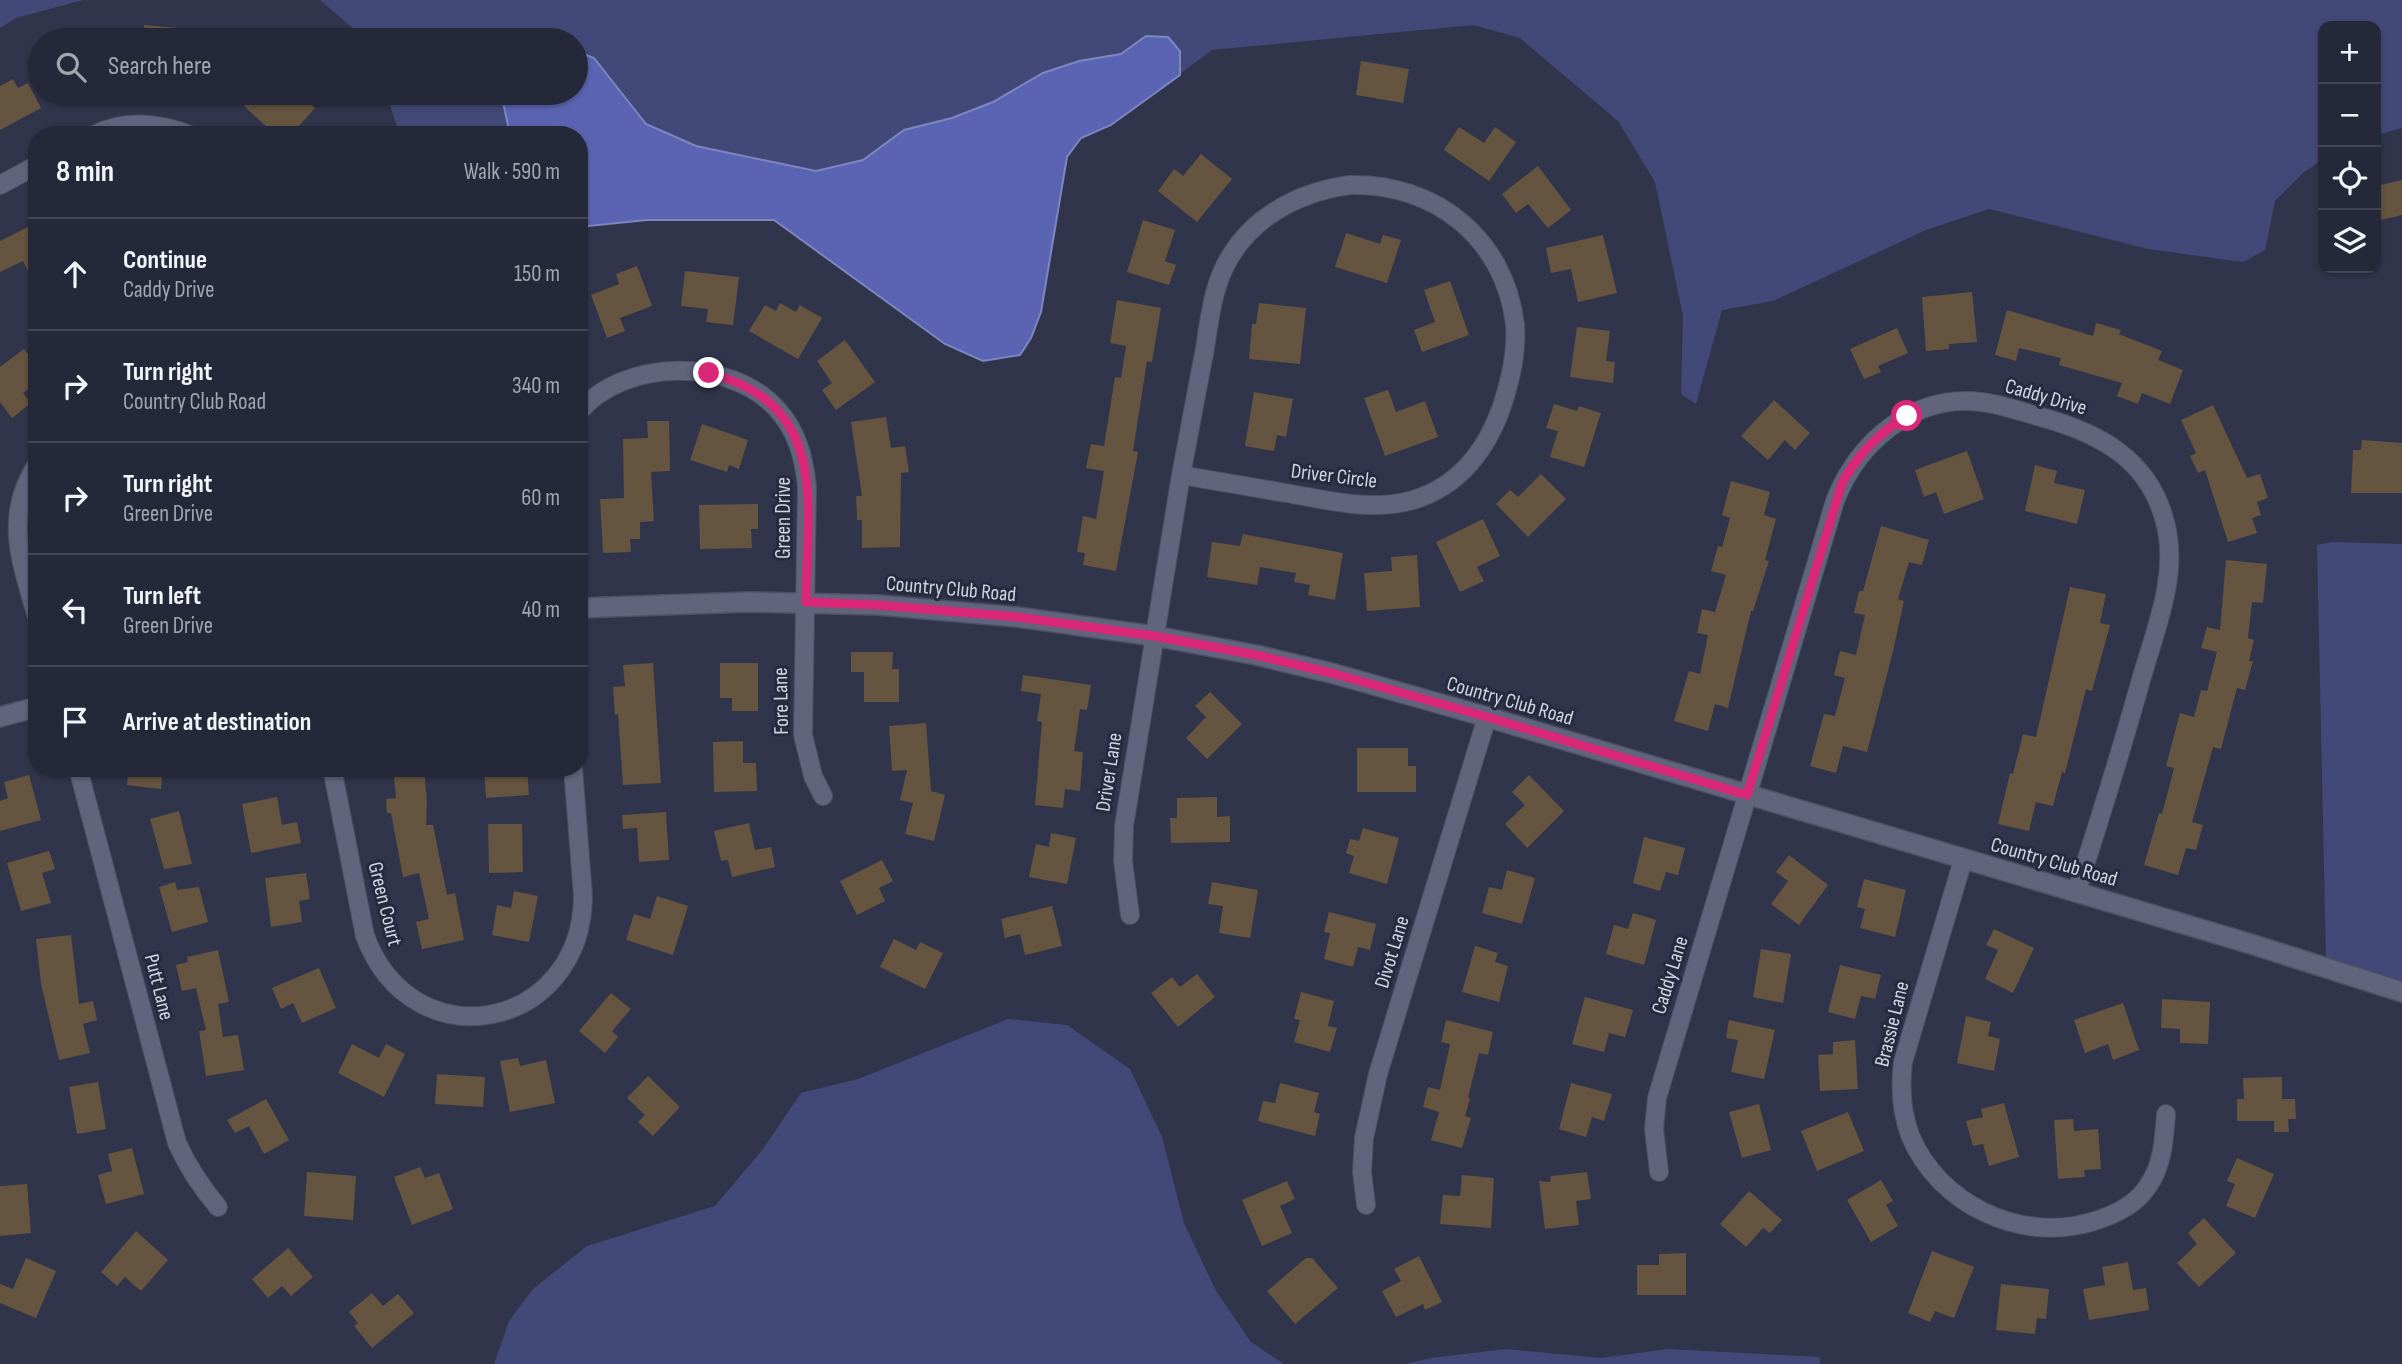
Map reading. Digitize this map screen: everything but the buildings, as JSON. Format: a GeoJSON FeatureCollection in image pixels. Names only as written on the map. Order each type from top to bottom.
{"type":"FeatureCollection","features":[{"type":"Feature","properties":{"kind":"street"},"geometry":{"type":"LineString","coordinates":[[122,126],[163,126]]}},
{"type":"Feature","properties":{"kind":"street"},"geometry":{"type":"LineString","coordinates":[[0,185],[28,170]]}},
{"type":"Feature","properties":{"kind":"street","name":"Driver Circle"},"geometry":{"type":"LineString","coordinates":[[1154,636],[1181,475],[1218,284],[1230,257],[1258,223],[1295,200],[1329,188],[1371,185],[1392,188],[1433,202],[1467,227],[1482,243],[1494,260],[1511,303],[1515,349],[1512,372],[1490,437],[1470,464],[1457,476],[1428,494],[1412,500],[1378,505],[1303,496],[1181,475]]}},
{"type":"Feature","properties":{"kind":"street","name":"Green Drive"},"geometry":{"type":"LineString","coordinates":[[588,403],[602,390],[626,380],[677,372],[709,373],[732,379],[753,389],[769,401],[792,429],[805,463],[806,602]]}},
{"type":"Feature","properties":{"kind":"street","name":"Caddy Drive"},"geometry":{"type":"LineString","coordinates":[[1747,795],[1835,501],[1851,467],[1863,451],[1891,426],[1925,409],[1943,404],[1982,402],[2056,421],[2101,439],[2127,456],[2136,466],[2152,489],[2163,514],[2170,554],[2169,582],[2077,893]]}},
{"type":"Feature","properties":{"kind":"street"},"geometry":{"type":"LineString","coordinates":[[28,483],[22,495],[16,527],[20,559],[28,586]]}},
{"type":"Feature","properties":{"kind":"street","name":"Country Club Road"},"geometry":{"type":"LineString","coordinates":[[588,608],[806,602],[878,605],[1017,617],[1154,636],[1256,655],[1335,674],[1487,717],[2251,944],[2402,992]]}},
{"type":"Feature","properties":{"kind":"street","name":"Fore Lane"},"geometry":{"type":"LineString","coordinates":[[806,602],[803,735],[813,776],[823,796]]}},
{"type":"Feature","properties":{"kind":"street","name":"Driver Lane"},"geometry":{"type":"LineString","coordinates":[[1130,915],[1123,861],[1124,826],[1154,636]]}},
{"type":"Feature","properties":{"kind":"street"},"geometry":{"type":"LineString","coordinates":[[0,718],[28,710]]}},
{"type":"Feature","properties":{"kind":"street","name":"Divot Lane"},"geometry":{"type":"LineString","coordinates":[[1366,1205],[1362,1172],[1364,1138],[1378,1074],[1487,717]]}},
{"type":"Feature","properties":{"kind":"street","name":"Putt Lane"},"geometry":{"type":"LineString","coordinates":[[80,777],[177,1143],[194,1177],[218,1208]]}},
{"type":"Feature","properties":{"kind":"street","name":"Green Court"},"geometry":{"type":"LineString","coordinates":[[334,777],[366,936],[375,960],[390,981],[416,1002],[465,1017],[499,1013],[527,1001],[556,976],[576,942],[582,919],[583,896],[574,777]]}},
{"type":"Feature","properties":{"kind":"street","name":"Caddy Lane"},"geometry":{"type":"LineString","coordinates":[[1659,1172],[1654,1129],[1657,1098],[1747,795]]}},
{"type":"Feature","properties":{"kind":"street","name":"Brassie Lane"},"geometry":{"type":"LineString","coordinates":[[1964,860],[1903,1062],[1901,1099],[1905,1117],[1918,1152],[1928,1167],[1954,1194],[1997,1218],[2042,1228],[2087,1223],[2126,1207],[2147,1188],[2157,1170],[2163,1149],[2166,1114]]}},
{"type":"Feature","properties":{"kind":"shaded area"},"geometry":{"type":"Polygon","coordinates":[[[0,0],[83,0],[16,18],[0,28],[0,0]]]}},
{"type":"Feature","properties":{"kind":"shaded area"},"geometry":{"type":"Polygon","coordinates":[[[320,0],[2402,0],[2402,128],[2381,134],[2381,21],[2318,21],[2318,162],[2303,173],[2275,201],[2265,250],[2243,262],[2148,249],[1989,209],[1926,230],[1773,301],[1722,310],[1696,404],[1681,394],[1683,316],[1655,182],[1618,121],[1520,38],[1473,25],[1212,50],[1111,125],[1081,138],[1067,157],[1041,312],[1031,338],[1020,355],[983,361],[945,344],[774,220],[647,220],[588,226],[588,126],[397,126],[390,105],[588,105],[588,28],[353,28],[320,0]]]}},
{"type":"Feature","properties":{"kind":"shaded area"},"geometry":{"type":"Polygon","coordinates":[[[1146,36],[1168,37],[1180,51],[1180,75],[1111,125],[1081,138],[1067,157],[1041,312],[1031,338],[1020,355],[983,361],[945,344],[774,220],[647,220],[588,226],[588,126],[508,126],[504,105],[588,105],[588,56],[594,58],[646,124],[696,146],[816,171],[863,160],[904,130],[952,118],[993,102],[1043,73],[1079,61],[1121,54],[1146,36]]]}},
{"type":"Feature","properties":{"kind":"shaded area"},"geometry":{"type":"Polygon","coordinates":[[[2332,542],[2402,544],[2402,982],[2326,958],[2317,545],[2332,542]]]}},
{"type":"Feature","properties":{"kind":"shaded area"},"geometry":{"type":"Polygon","coordinates":[[[1008,1019],[1067,1025],[1130,1069],[1162,1137],[1184,1223],[1216,1291],[1251,1342],[1284,1364],[494,1364],[509,1321],[533,1289],[587,1246],[715,1206],[763,1149],[801,1093],[858,1079],[1008,1019]]]}},
{"type":"Feature","properties":{"kind":"shaded area"},"geometry":{"type":"Polygon","coordinates":[[[1506,1349],[1601,1358],[1668,1349],[1820,1357],[1820,1364],[1405,1364],[1431,1358],[1506,1349]]]}},
{"type":"Feature","properties":{"kind":"route"},"geometry":{"type":"LineString","coordinates":[[709,373],[732,379],[753,389],[769,401],[798,440],[805,463],[807,487],[806,602],[878,605],[1017,617],[1154,636],[1256,655],[1335,674],[1487,717],[1747,795],[1842,483],[1863,451],[1891,426],[1907,416]]}}]}
